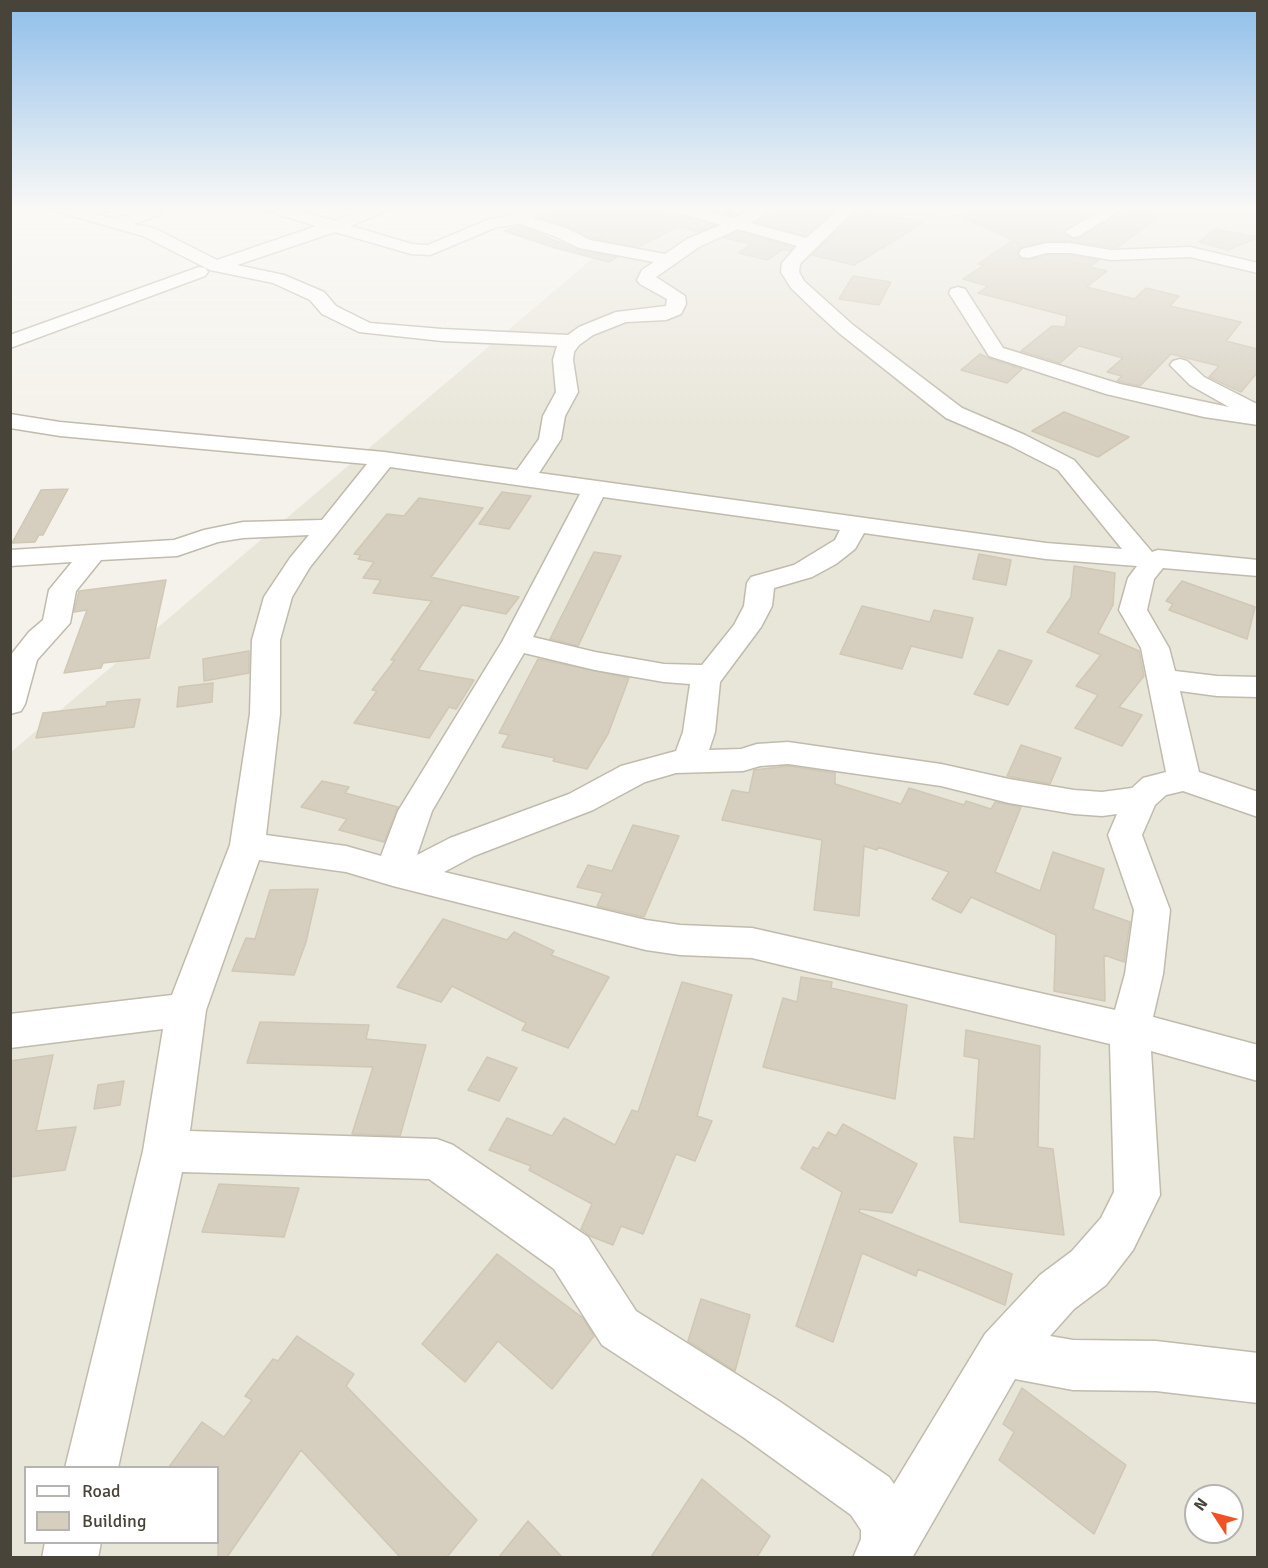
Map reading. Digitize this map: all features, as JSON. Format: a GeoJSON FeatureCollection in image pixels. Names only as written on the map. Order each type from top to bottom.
{"type":"FeatureCollection","features":[{"type":"Feature","properties":{"kind":"street"},"geometry":{"type":"LineString","coordinates":[[10,342],[178,280]]}},
{"type":"Feature","properties":{"kind":"street"},"geometry":{"type":"LineString","coordinates":[[281,280],[317,296],[329,310],[366,327],[572,341]]}},
{"type":"Feature","properties":{"kind":"street"},"geometry":{"type":"LineString","coordinates":[[524,478],[539,460],[550,439],[554,416],[567,392],[564,351],[572,341],[586,332],[623,316],[666,314],[674,310],[677,304],[676,296],[646,280]]}},
{"type":"Feature","properties":{"kind":"street"},"geometry":{"type":"LineString","coordinates":[[795,280],[846,329],[954,413],[1017,440],[1066,465],[1151,559]]}},
{"type":"Feature","properties":{"kind":"street"},"geometry":{"type":"LineString","coordinates":[[958,293],[996,352],[1114,389],[1204,410],[1257,416]]}},
{"type":"Feature","properties":{"kind":"street"},"geometry":{"type":"LineString","coordinates":[[515,317],[536,340],[538,348],[552,365],[566,375]]}},
{"type":"Feature","properties":{"kind":"street"},"geometry":{"type":"LineString","coordinates":[[1180,365],[1197,381],[1257,416]]}},
{"type":"Feature","properties":{"kind":"street"},"geometry":{"type":"LineString","coordinates":[[10,421],[60,429],[384,459],[1046,551],[1257,568]]}},
{"type":"Feature","properties":{"kind":"street"},"geometry":{"type":"LineString","coordinates":[[91,1466],[165,1151],[186,1010],[248,845],[265,714],[266,640],[278,597],[299,564],[384,459]]}},
{"type":"Feature","properties":{"kind":"street"},"geometry":{"type":"LineString","coordinates":[[404,875],[415,811],[516,642],[595,488]]}},
{"type":"Feature","properties":{"kind":"street"},"geometry":{"type":"LineString","coordinates":[[689,760],[699,732],[705,681],[758,606],[760,583],[803,571],[827,558],[846,544],[855,525]]}},
{"type":"Feature","properties":{"kind":"street"},"geometry":{"type":"LineString","coordinates":[[10,546],[213,535],[243,530],[329,527]]}},
{"type":"Feature","properties":{"kind":"street"},"geometry":{"type":"LineString","coordinates":[[10,558],[177,548],[213,535]]}},
{"type":"Feature","properties":{"kind":"street"},"geometry":{"type":"LineString","coordinates":[[10,704],[22,659],[39,638],[56,623],[63,590],[93,553]]}},
{"type":"Feature","properties":{"kind":"street"},"geometry":{"type":"LineString","coordinates":[[1151,559],[1141,578],[1133,610],[1155,648],[1184,779]]}},
{"type":"Feature","properties":{"kind":"street"},"geometry":{"type":"LineString","coordinates":[[516,642],[595,661],[664,673],[695,675],[711,673]]}},
{"type":"Feature","properties":{"kind":"street"},"geometry":{"type":"LineString","coordinates":[[1162,679],[1217,686],[1257,687]]}},
{"type":"Feature","properties":{"kind":"street"},"geometry":{"type":"LineString","coordinates":[[404,875],[448,853],[581,802],[633,774],[689,760],[704,762],[742,760],[757,755],[788,753],[941,775],[1009,791],[1074,802],[1102,804],[1141,799]]}},
{"type":"Feature","properties":{"kind":"street"},"geometry":{"type":"LineString","coordinates":[[885,1551],[1003,1352],[1057,1292],[1089,1269],[1117,1234],[1137,1195],[1130,1028],[1144,974],[1152,910],[1125,835],[1141,799],[1155,786],[1184,779],[1257,805]]}},
{"type":"Feature","properties":{"kind":"street"},"geometry":{"type":"LineString","coordinates":[[248,845],[346,859],[646,935],[680,940],[752,944],[1111,1028],[1130,1028],[1257,1064]]}},
{"type":"Feature","properties":{"kind":"street"},"geometry":{"type":"LineString","coordinates":[[10,1031],[186,1010]]}},
{"type":"Feature","properties":{"kind":"street"},"geometry":{"type":"LineString","coordinates":[[165,1151],[437,1159],[571,1253],[619,1328],[761,1419],[870,1496],[888,1523],[885,1551]]}},
{"type":"Feature","properties":{"kind":"street"},"geometry":{"type":"LineString","coordinates":[[1003,1352],[1073,1365],[1166,1366],[1257,1378]]}},
{"type":"Feature","properties":{"kind":"shaded area"},"geometry":{"type":"Polygon","coordinates":[[[567,280],[1257,280],[1257,1557],[11,1557],[10,753],[567,280]]]}},
{"type":"Feature","properties":{"kind":"building"},"geometry":{"type":"Polygon","coordinates":[[[850,280],[891,282],[879,305],[839,299],[850,280]]]}},
{"type":"Feature","properties":{"kind":"building"},"geometry":{"type":"Polygon","coordinates":[[[967,280],[1096,280],[1087,287],[1134,299],[1146,288],[1179,296],[1170,306],[1241,322],[1226,341],[1257,349],[1257,373],[1241,392],[1209,377],[1219,366],[1171,354],[1140,386],[1117,381],[1122,376],[1107,372],[1123,358],[1079,346],[1060,363],[1021,351],[1052,326],[1065,327],[1067,316],[978,293],[988,286],[967,280]]]}},
{"type":"Feature","properties":{"kind":"building"},"geometry":{"type":"Polygon","coordinates":[[[980,354],[1022,369],[1007,383],[961,370],[980,354]]]}},
{"type":"Feature","properties":{"kind":"building"},"geometry":{"type":"Polygon","coordinates":[[[1064,412],[1129,437],[1098,457],[1032,431],[1064,412]]]}},
{"type":"Feature","properties":{"kind":"building"},"geometry":{"type":"Polygon","coordinates":[[[68,489],[43,535],[39,535],[35,542],[12,543],[41,490],[68,489]]]}},
{"type":"Feature","properties":{"kind":"building"},"geometry":{"type":"Polygon","coordinates":[[[502,492],[531,496],[509,529],[479,524],[502,492]]]}},
{"type":"Feature","properties":{"kind":"building"},"geometry":{"type":"Polygon","coordinates":[[[419,498],[483,508],[431,577],[519,597],[506,614],[462,605],[418,670],[474,680],[456,709],[449,707],[429,738],[354,723],[377,691],[372,690],[395,660],[391,660],[432,601],[373,593],[381,580],[363,578],[374,562],[358,559],[361,555],[354,554],[387,514],[404,516],[419,498]]]}},
{"type":"Feature","properties":{"kind":"building"},"geometry":{"type":"Polygon","coordinates":[[[594,552],[621,556],[578,646],[550,639],[594,552]]]}},
{"type":"Feature","properties":{"kind":"building"},"geometry":{"type":"Polygon","coordinates":[[[979,554],[1011,560],[1006,585],[973,579],[979,554]]]}},
{"type":"Feature","properties":{"kind":"building"},"geometry":{"type":"Polygon","coordinates":[[[1074,566],[1115,573],[1113,605],[1098,633],[1139,651],[1144,676],[1119,707],[1142,715],[1122,746],[1075,728],[1098,695],[1076,686],[1101,655],[1047,632],[1071,597],[1074,566]]]}},
{"type":"Feature","properties":{"kind":"building"},"geometry":{"type":"Polygon","coordinates":[[[166,580],[149,658],[103,663],[101,668],[64,673],[87,610],[74,612],[79,591],[166,580]]]}},
{"type":"Feature","properties":{"kind":"building"},"geometry":{"type":"Polygon","coordinates":[[[1182,581],[1255,607],[1247,639],[1169,610],[1173,604],[1166,601],[1182,581]]]}},
{"type":"Feature","properties":{"kind":"building"},"geometry":{"type":"Polygon","coordinates":[[[862,606],[930,622],[934,610],[973,618],[962,658],[911,646],[902,669],[840,654],[862,606]]]}},
{"type":"Feature","properties":{"kind":"building"},"geometry":{"type":"Polygon","coordinates":[[[999,650],[1032,661],[1008,705],[974,694],[999,650]]]}},
{"type":"Feature","properties":{"kind":"building"},"geometry":{"type":"Polygon","coordinates":[[[249,651],[249,673],[204,681],[203,659],[249,651]]]}},
{"type":"Feature","properties":{"kind":"building"},"geometry":{"type":"Polygon","coordinates":[[[538,659],[629,678],[608,734],[587,769],[553,761],[555,758],[502,747],[509,735],[499,733],[538,659]]]}},
{"type":"Feature","properties":{"kind":"building"},"geometry":{"type":"Polygon","coordinates":[[[213,683],[212,702],[177,707],[179,687],[213,683]]]}},
{"type":"Feature","properties":{"kind":"building"},"geometry":{"type":"Polygon","coordinates":[[[140,699],[134,727],[36,738],[43,713],[106,706],[107,702],[140,699]]]}},
{"type":"Feature","properties":{"kind":"building"},"geometry":{"type":"Polygon","coordinates":[[[1021,745],[1061,758],[1050,784],[1007,776],[1021,745]]]}},
{"type":"Feature","properties":{"kind":"building"},"geometry":{"type":"Polygon","coordinates":[[[788,766],[835,773],[835,784],[901,804],[909,788],[964,805],[966,801],[991,809],[995,802],[1021,807],[995,872],[1040,891],[1053,852],[1104,869],[1093,909],[1130,922],[1124,962],[1104,955],[1105,1001],[1054,991],[1056,935],[971,897],[961,913],[932,899],[949,872],[878,847],[877,850],[864,846],[859,916],[814,910],[822,840],[722,820],[732,790],[749,793],[754,770],[788,766]]]}},
{"type":"Feature","properties":{"kind":"building"},"geometry":{"type":"Polygon","coordinates":[[[322,781],[349,787],[345,793],[398,807],[384,842],[339,830],[347,819],[301,807],[322,781]]]}},
{"type":"Feature","properties":{"kind":"building"},"geometry":{"type":"Polygon","coordinates":[[[633,825],[679,836],[644,917],[597,906],[603,893],[577,887],[588,865],[612,871],[633,825]]]}},
{"type":"Feature","properties":{"kind":"building"},"geometry":{"type":"Polygon","coordinates":[[[318,889],[306,942],[294,975],[232,971],[246,938],[255,939],[270,890],[318,889]]]}},
{"type":"Feature","properties":{"kind":"building"},"geometry":{"type":"Polygon","coordinates":[[[443,919],[507,940],[514,932],[554,951],[551,955],[609,977],[568,1048],[522,1030],[526,1023],[452,986],[441,1002],[397,987],[443,919]]]}},
{"type":"Feature","properties":{"kind":"building"},"geometry":{"type":"Polygon","coordinates":[[[801,977],[832,982],[831,988],[907,1005],[895,1099],[763,1067],[783,998],[797,1002],[801,977]]]}},
{"type":"Feature","properties":{"kind":"building"},"geometry":{"type":"Polygon","coordinates":[[[682,982],[732,995],[697,1116],[712,1121],[695,1161],[676,1154],[643,1234],[621,1226],[613,1245],[590,1236],[581,1229],[592,1204],[529,1170],[531,1166],[489,1150],[507,1118],[552,1136],[564,1118],[615,1145],[632,1110],[638,1112],[682,982]]]}},
{"type":"Feature","properties":{"kind":"building"},"geometry":{"type":"Polygon","coordinates":[[[260,1022],[369,1025],[366,1039],[426,1045],[400,1136],[352,1134],[373,1067],[247,1063],[260,1022]]]}},
{"type":"Feature","properties":{"kind":"building"},"geometry":{"type":"Polygon","coordinates":[[[966,1030],[1040,1046],[1038,1147],[1053,1149],[1064,1235],[960,1222],[954,1137],[974,1139],[979,1059],[964,1056],[966,1030]]]}},
{"type":"Feature","properties":{"kind":"building"},"geometry":{"type":"Polygon","coordinates":[[[53,1055],[36,1131],[76,1127],[65,1170],[10,1177],[10,1061],[53,1055]]]}},
{"type":"Feature","properties":{"kind":"building"},"geometry":{"type":"Polygon","coordinates":[[[487,1057],[517,1068],[499,1101],[468,1090],[487,1057]]]}},
{"type":"Feature","properties":{"kind":"building"},"geometry":{"type":"Polygon","coordinates":[[[124,1081],[120,1105],[94,1109],[98,1085],[124,1081]]]}},
{"type":"Feature","properties":{"kind":"building"},"geometry":{"type":"Polygon","coordinates":[[[843,1124],[917,1164],[892,1213],[860,1209],[859,1212],[1012,1274],[1005,1305],[918,1269],[916,1276],[862,1253],[833,1342],[796,1326],[842,1192],[801,1168],[813,1147],[818,1149],[828,1132],[836,1136],[843,1124]]]}},
{"type":"Feature","properties":{"kind":"building"},"geometry":{"type":"Polygon","coordinates":[[[219,1184],[299,1188],[284,1237],[202,1232],[219,1184]]]}},
{"type":"Feature","properties":{"kind":"building"},"geometry":{"type":"Polygon","coordinates":[[[497,1254],[583,1318],[594,1336],[552,1389],[498,1341],[465,1382],[422,1344],[497,1254]]]}},
{"type":"Feature","properties":{"kind":"building"},"geometry":{"type":"Polygon","coordinates":[[[701,1299],[750,1315],[735,1371],[688,1341],[701,1299]]]}},
{"type":"Feature","properties":{"kind":"building"},"geometry":{"type":"Polygon","coordinates":[[[297,1336],[354,1374],[346,1386],[477,1520],[447,1557],[400,1557],[301,1450],[227,1557],[218,1557],[219,1466],[170,1466],[202,1422],[224,1437],[252,1400],[245,1396],[273,1359],[278,1361],[297,1336]]]}},
{"type":"Feature","properties":{"kind":"building"},"geometry":{"type":"Polygon","coordinates":[[[1022,1388],[1126,1465],[1094,1534],[999,1460],[1014,1432],[1003,1424],[1022,1388]]]}},
{"type":"Feature","properties":{"kind":"building"},"geometry":{"type":"Polygon","coordinates":[[[702,1479],[770,1536],[757,1557],[651,1557],[702,1479]]]}},
{"type":"Feature","properties":{"kind":"building"},"geometry":{"type":"Polygon","coordinates":[[[528,1521],[562,1557],[499,1557],[528,1521]]]}}]}
